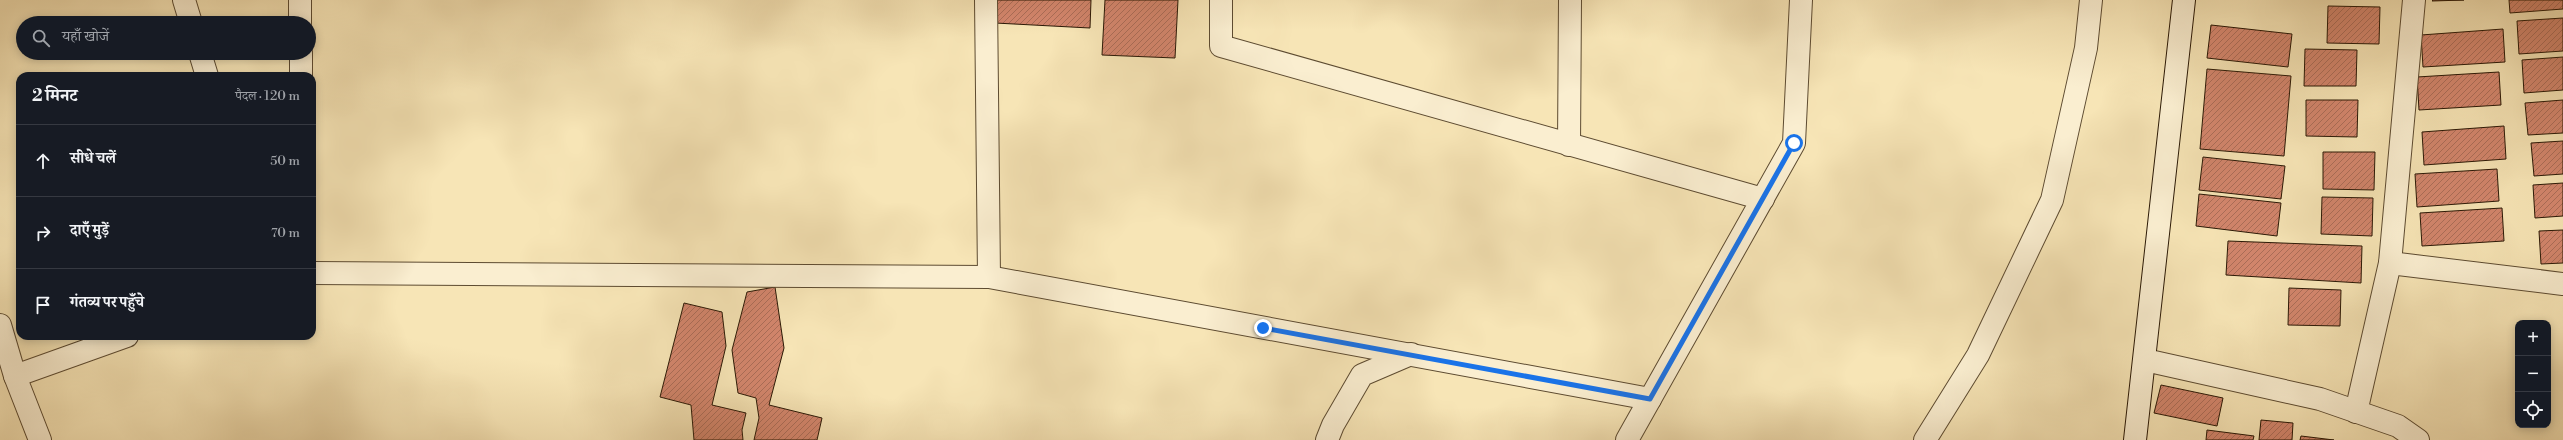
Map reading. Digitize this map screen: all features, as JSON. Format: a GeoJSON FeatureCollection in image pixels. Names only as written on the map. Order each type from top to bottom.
{"type":"FeatureCollection","features":[{"type":"Feature","properties":{"kind":"street"},"geometry":{"type":"LineString","coordinates":[[184,0],[189,16]]}},
{"type":"Feature","properties":{"kind":"street"},"geometry":{"type":"LineString","coordinates":[[300,0],[300,16]]}},
{"type":"Feature","properties":{"kind":"street"},"geometry":{"type":"LineString","coordinates":[[986,0],[989,277]]}},
{"type":"Feature","properties":{"kind":"street"},"geometry":{"type":"LineString","coordinates":[[1221,0],[1221,46],[1763,199]]}},
{"type":"Feature","properties":{"kind":"street"},"geometry":{"type":"LineString","coordinates":[[1570,0],[1570,145]]}},
{"type":"Feature","properties":{"kind":"street"},"geometry":{"type":"LineString","coordinates":[[1627,440],[1794,143],[1801,0]]}},
{"type":"Feature","properties":{"kind":"street"},"geometry":{"type":"LineString","coordinates":[[1925,440],[1978,355],[2052,200],[2086,48],[2091,0]]}},
{"type":"Feature","properties":{"kind":"street"},"geometry":{"type":"LineString","coordinates":[[2135,440],[2184,0]]}},
{"type":"Feature","properties":{"kind":"street"},"geometry":{"type":"LineString","coordinates":[[2356,412],[2390,264],[2414,0]]}},
{"type":"Feature","properties":{"kind":"street"},"geometry":{"type":"LineString","coordinates":[[202,60],[206,72]]}},
{"type":"Feature","properties":{"kind":"street"},"geometry":{"type":"LineString","coordinates":[[301,60],[301,72]]}},
{"type":"Feature","properties":{"kind":"street"},"geometry":{"type":"LineString","coordinates":[[2390,264],[2563,284]]}},
{"type":"Feature","properties":{"kind":"street"},"geometry":{"type":"LineString","coordinates":[[316,273],[989,277],[1650,399]]}},
{"type":"Feature","properties":{"kind":"street"},"geometry":{"type":"LineString","coordinates":[[0,325],[14,376],[40,440]]}},
{"type":"Feature","properties":{"kind":"street"},"geometry":{"type":"LineString","coordinates":[[14,376],[116,340]]}},
{"type":"Feature","properties":{"kind":"street"},"geometry":{"type":"LineString","coordinates":[[1327,440],[1333,425],[1362,375],[1411,354]]}},
{"type":"Feature","properties":{"kind":"street"},"geometry":{"type":"LineString","coordinates":[[2145,360],[2320,399],[2398,426],[2418,440]]}},
{"type":"Feature","properties":{"kind":"building"},"geometry":{"type":"Polygon","coordinates":[[[997,0],[1091,0],[1090,28],[995,23],[997,0]]]}},
{"type":"Feature","properties":{"kind":"building"},"geometry":{"type":"Polygon","coordinates":[[[1105,0],[1178,0],[1175,58],[1102,55],[1105,0]]]}},
{"type":"Feature","properties":{"kind":"building"},"geometry":{"type":"Polygon","coordinates":[[[2433,0],[2464,0],[2432,1],[2433,0]]]}},
{"type":"Feature","properties":{"kind":"building"},"geometry":{"type":"Polygon","coordinates":[[[2509,0],[2563,0],[2563,9],[2510,13],[2509,0]]]}},
{"type":"Feature","properties":{"kind":"building"},"geometry":{"type":"Polygon","coordinates":[[[2328,6],[2380,7],[2379,44],[2327,43],[2328,6]]]}},
{"type":"Feature","properties":{"kind":"building"},"geometry":{"type":"Polygon","coordinates":[[[2563,18],[2563,51],[2519,54],[2517,21],[2563,18]]]}},
{"type":"Feature","properties":{"kind":"building"},"geometry":{"type":"Polygon","coordinates":[[[2211,25],[2292,34],[2288,67],[2207,58],[2211,25]]]}},
{"type":"Feature","properties":{"kind":"building"},"geometry":{"type":"Polygon","coordinates":[[[2503,29],[2505,62],[2423,67],[2421,35],[2503,29]]]}},
{"type":"Feature","properties":{"kind":"building"},"geometry":{"type":"Polygon","coordinates":[[[2305,49],[2357,50],[2356,86],[2304,86],[2305,49]]]}},
{"type":"Feature","properties":{"kind":"building"},"geometry":{"type":"Polygon","coordinates":[[[2563,57],[2563,90],[2524,93],[2522,60],[2563,57]]]}},
{"type":"Feature","properties":{"kind":"building"},"geometry":{"type":"Polygon","coordinates":[[[2207,69],[2291,76],[2284,156],[2200,149],[2207,69]]]}},
{"type":"Feature","properties":{"kind":"building"},"geometry":{"type":"Polygon","coordinates":[[[2499,72],[2501,105],[2419,110],[2417,77],[2499,72]]]}},
{"type":"Feature","properties":{"kind":"building"},"geometry":{"type":"Polygon","coordinates":[[[2306,100],[2358,100],[2357,137],[2306,136],[2306,100]]]}},
{"type":"Feature","properties":{"kind":"building"},"geometry":{"type":"Polygon","coordinates":[[[2563,100],[2563,133],[2528,135],[2525,103],[2563,100]]]}},
{"type":"Feature","properties":{"kind":"building"},"geometry":{"type":"Polygon","coordinates":[[[2504,126],[2506,159],[2424,165],[2422,132],[2504,126]]]}},
{"type":"Feature","properties":{"kind":"building"},"geometry":{"type":"Polygon","coordinates":[[[2563,141],[2563,174],[2534,176],[2531,143],[2563,141]]]}},
{"type":"Feature","properties":{"kind":"building"},"geometry":{"type":"Polygon","coordinates":[[[2323,152],[2375,152],[2374,190],[2323,189],[2323,152]]]}},
{"type":"Feature","properties":{"kind":"building"},"geometry":{"type":"Polygon","coordinates":[[[2203,157],[2285,166],[2281,199],[2199,190],[2203,157]]]}},
{"type":"Feature","properties":{"kind":"building"},"geometry":{"type":"Polygon","coordinates":[[[2497,169],[2499,201],[2417,207],[2415,174],[2497,169]]]}},
{"type":"Feature","properties":{"kind":"building"},"geometry":{"type":"Polygon","coordinates":[[[2563,183],[2563,216],[2535,218],[2533,185],[2563,183]]]}},
{"type":"Feature","properties":{"kind":"building"},"geometry":{"type":"Polygon","coordinates":[[[2199,194],[2281,203],[2277,236],[2196,226],[2199,194]]]}},
{"type":"Feature","properties":{"kind":"building"},"geometry":{"type":"Polygon","coordinates":[[[2322,197],[2373,198],[2372,236],[2321,234],[2322,197]]]}},
{"type":"Feature","properties":{"kind":"building"},"geometry":{"type":"Polygon","coordinates":[[[2502,208],[2504,241],[2422,246],[2420,213],[2502,208]]]}},
{"type":"Feature","properties":{"kind":"building"},"geometry":{"type":"Polygon","coordinates":[[[2563,230],[2563,263],[2541,264],[2539,231],[2563,230]]]}},
{"type":"Feature","properties":{"kind":"building"},"geometry":{"type":"Polygon","coordinates":[[[2228,241],[2362,246],[2361,283],[2226,275],[2228,241]]]}},
{"type":"Feature","properties":{"kind":"building"},"geometry":{"type":"Polygon","coordinates":[[[775,287],[784,348],[769,405],[822,418],[817,440],[754,440],[759,418],[756,398],[738,393],[732,350],[747,292],[775,287]]]}},
{"type":"Feature","properties":{"kind":"building"},"geometry":{"type":"Polygon","coordinates":[[[2289,288],[2341,290],[2340,326],[2288,325],[2289,288]]]}},
{"type":"Feature","properties":{"kind":"building"},"geometry":{"type":"Polygon","coordinates":[[[684,303],[722,312],[726,346],[712,405],[746,413],[742,430],[743,440],[694,440],[691,405],[660,397],[684,303]]]}},
{"type":"Feature","properties":{"kind":"building"},"geometry":{"type":"Polygon","coordinates":[[[2161,385],[2223,398],[2217,426],[2154,413],[2161,385]]]}},
{"type":"Feature","properties":{"kind":"building"},"geometry":{"type":"Polygon","coordinates":[[[2261,420],[2293,423],[2292,440],[2259,440],[2261,420]]]}},
{"type":"Feature","properties":{"kind":"building"},"geometry":{"type":"Polygon","coordinates":[[[2207,430],[2254,436],[2253,440],[2206,440],[2207,430]]]}},
{"type":"Feature","properties":{"kind":"building"},"geometry":{"type":"Polygon","coordinates":[[[2301,436],[2334,440],[2300,440],[2301,436]]]}},
{"type":"Feature","properties":{"kind":"route"},"geometry":{"type":"LineString","coordinates":[[1263,328],[1650,399],[1794,143]]}}]}
